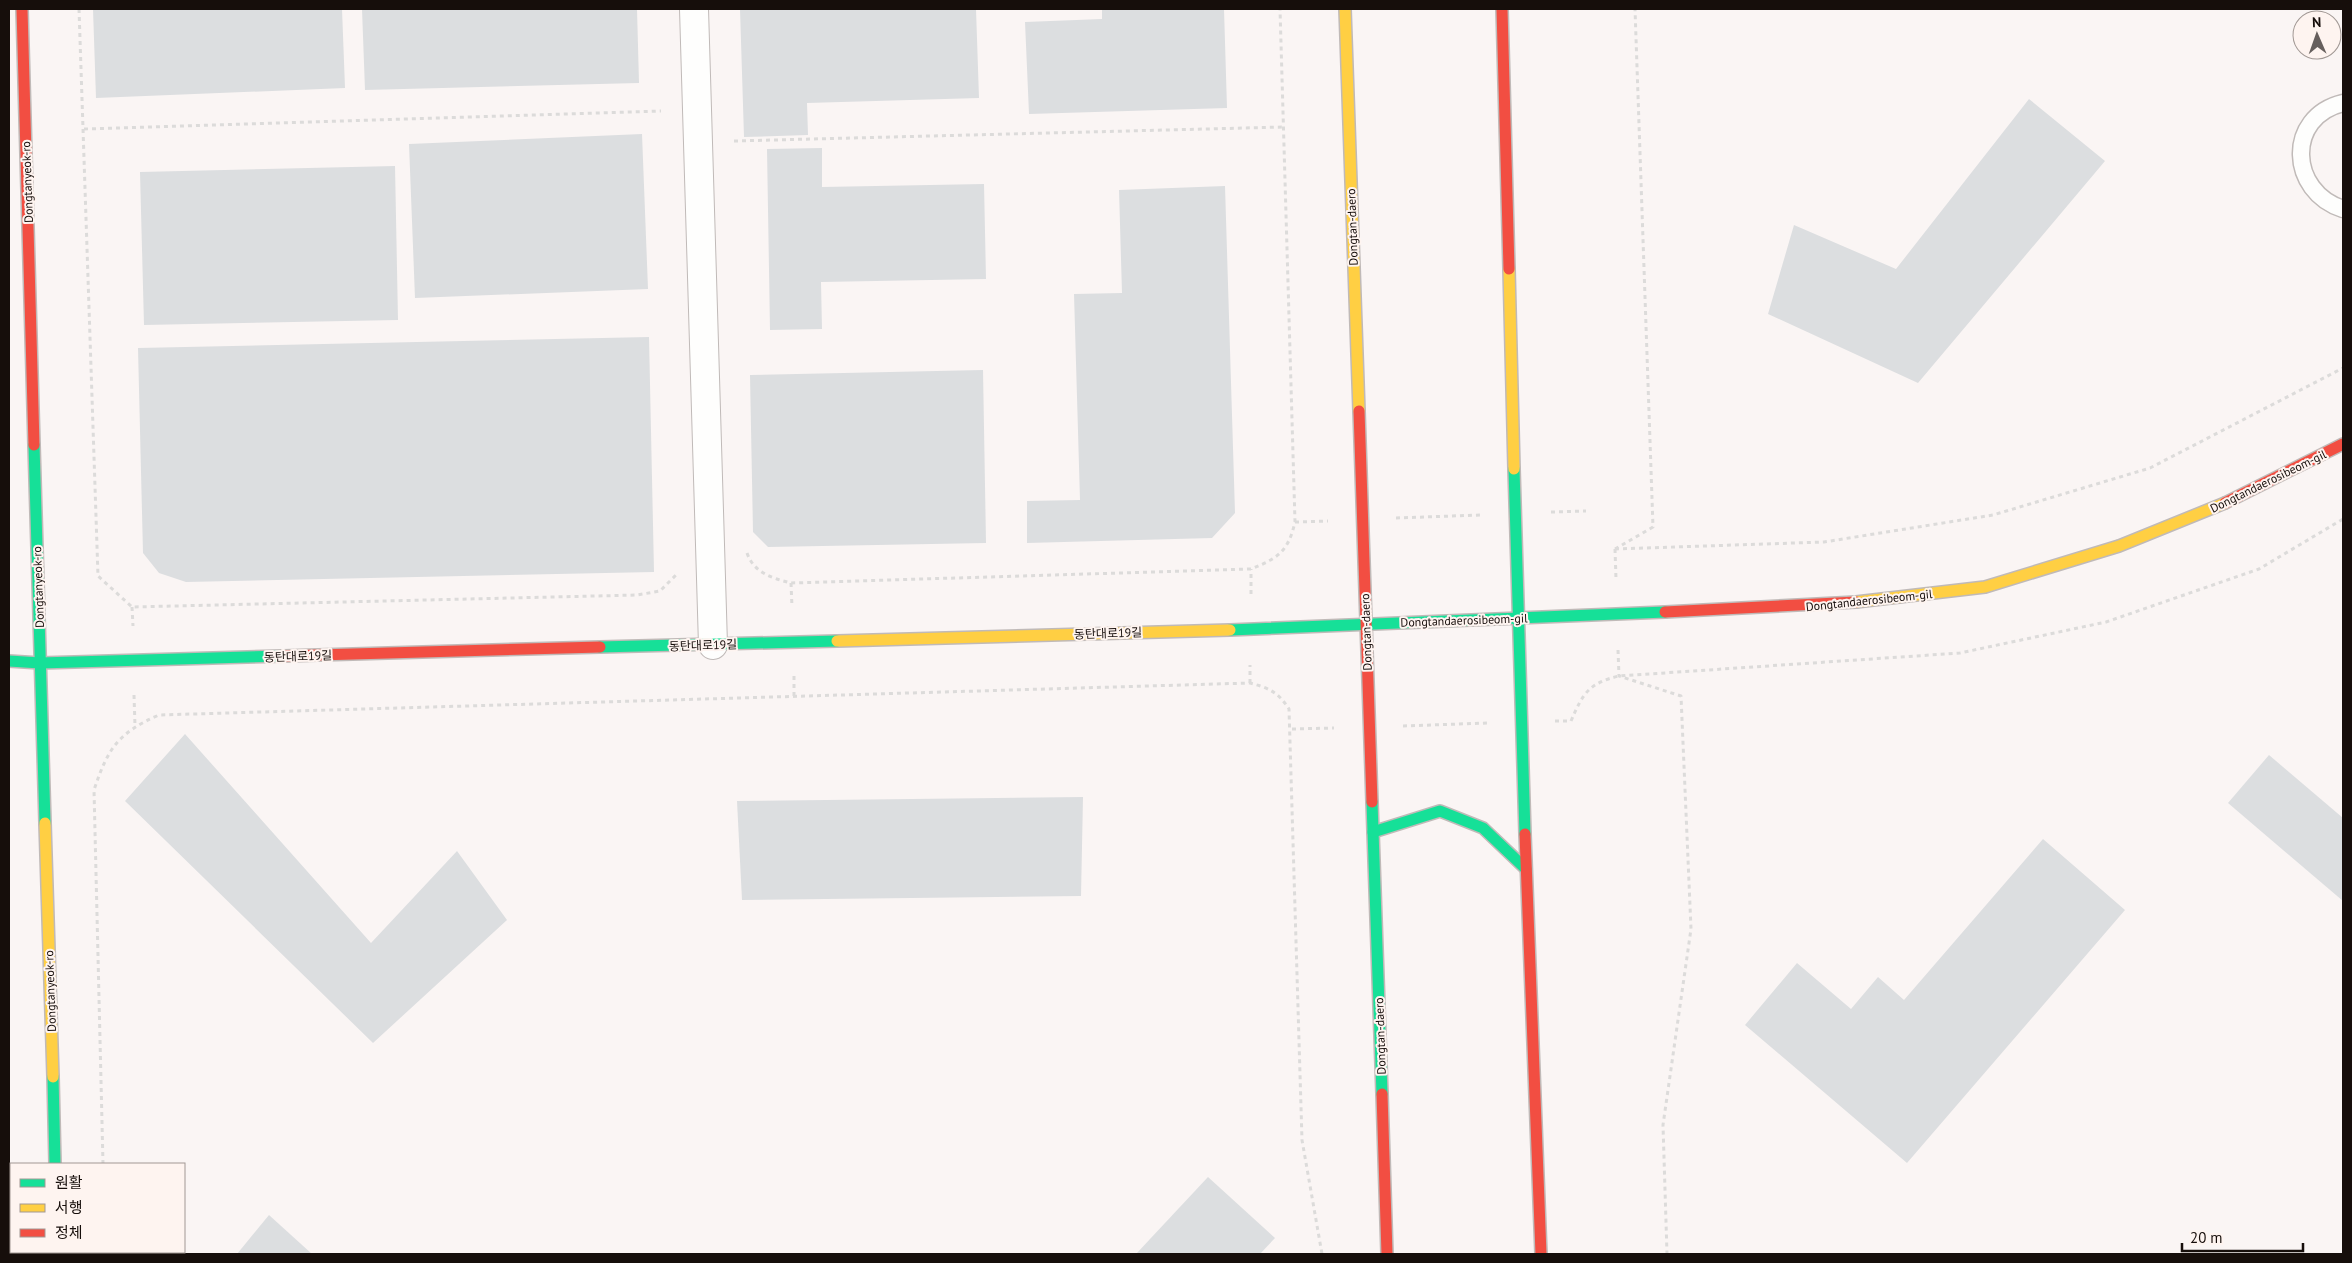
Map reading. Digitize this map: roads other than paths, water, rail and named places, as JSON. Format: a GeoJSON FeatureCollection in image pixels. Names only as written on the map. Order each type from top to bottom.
{"type":"FeatureCollection","features":[{"type":"Feature","properties":{"kind":"street","name":"Dongtanyeok-ro"},"geometry":{"type":"LineString","coordinates":[[22,9],[55,1163]]}},
{"type":"Feature","properties":{"kind":"street"},"geometry":{"type":"LineString","coordinates":[[694,9],[713,645]]}},
{"type":"Feature","properties":{"kind":"street","name":"Dongtan-daero"},"geometry":{"type":"LineString","coordinates":[[1345,9],[1387,1254]]}},
{"type":"Feature","properties":{"kind":"street"},"geometry":{"type":"LineString","coordinates":[[1502,9],[1521,722],[1541,1254]]}},
{"type":"Feature","properties":{"kind":"street","name":"Dongtandaerosibeom-gil"},"geometry":{"type":"LineString","coordinates":[[1366,624],[1834,606],[1985,587],[2119,546],[2242,496],[2343,444]]}},
{"type":"Feature","properties":{"kind":"street","name":"동탄대로19길"},"geometry":{"type":"LineString","coordinates":[[9,661],[40,663],[713,645],[1366,624]]}},
{"type":"Feature","properties":{"kind":"street"},"geometry":{"type":"LineString","coordinates":[[17,674],[40,663]]}},
{"type":"Feature","properties":{"kind":"street"},"geometry":{"type":"LineString","coordinates":[[1373,832],[1440,811],[1482,828],[1526,869]]}},
{"type":"Feature","properties":{"kind":"lane"},"geometry":{"type":"LineString","coordinates":[[2343,103],[2332,106],[2317,117],[2306,131],[2301,147],[2301,165],[2307,181],[2317,195],[2331,205],[2343,209]]}}]}
